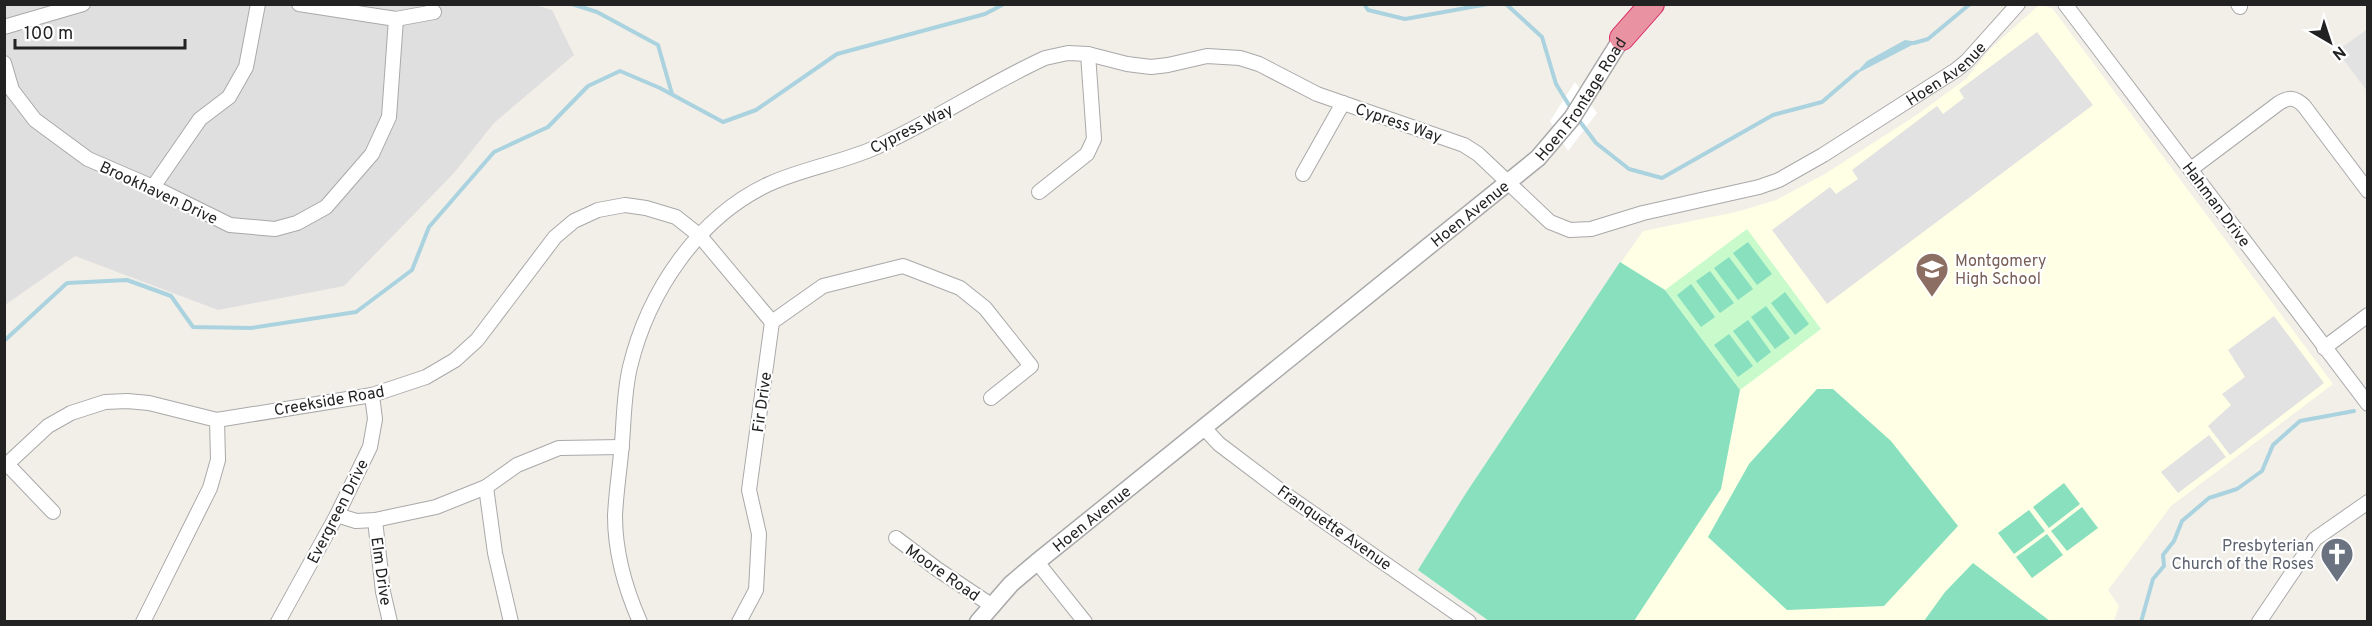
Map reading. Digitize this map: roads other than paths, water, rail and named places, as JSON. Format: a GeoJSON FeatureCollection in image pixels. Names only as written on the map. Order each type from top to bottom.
{"type":"FeatureCollection","features":[{"type":"Feature","properties":{"kind":"highway"},"geometry":{"type":"LineString","coordinates":[[1622,38],[1652,4]]}},
{"type":"Feature","properties":{"kind":"street"},"geometry":{"type":"LineString","coordinates":[[4,27],[83,4]]}},
{"type":"Feature","properties":{"kind":"street"},"geometry":{"type":"LineString","coordinates":[[153,187],[200,119],[229,97],[246,67],[258,4]]}},
{"type":"Feature","properties":{"kind":"street"},"geometry":{"type":"LineString","coordinates":[[299,4],[396,19],[434,12]]}},
{"type":"Feature","properties":{"kind":"street","name":"Hoen Frontage Road"},"geometry":{"type":"LineString","coordinates":[[1507,183],[1538,158],[1558,136],[1587,96],[1642,4]]}},
{"type":"Feature","properties":{"kind":"street","name":"Hoen Avenue"},"geometry":{"type":"LineString","coordinates":[[978,621],[1011,584],[1037,562],[1507,183],[1550,222],[1577,230],[1591,229],[1642,213],[1769,184],[1815,160],[1938,83],[1967,61],[2018,4]]}},
{"type":"Feature","properties":{"kind":"street","name":"Hahman Drive"},"geometry":{"type":"LineString","coordinates":[[2065,4],[2192,169],[2367,404]]}},
{"type":"Feature","properties":{"kind":"street","name":"Brookhaven Drive"},"geometry":{"type":"LineString","coordinates":[[4,63],[12,90],[35,120],[88,159],[153,187],[230,225],[275,229],[297,223],[326,207],[372,154],[389,117],[396,19]]}},
{"type":"Feature","properties":{"kind":"street","name":"Cypress Way"},"geometry":{"type":"LineString","coordinates":[[640,621],[625,582],[616,533],[616,499],[628,379],[639,337],[665,282],[700,236],[726,210],[749,194],[771,183],[879,146],[1045,58],[1068,53],[1088,54],[1127,64],[1151,67],[1207,56],[1240,58],[1259,64],[1310,90],[1343,103],[1464,145],[1478,154],[1507,183]]}},
{"type":"Feature","properties":{"kind":"street"},"geometry":{"type":"LineString","coordinates":[[1038,192],[1087,154],[1094,139],[1088,54]]}},
{"type":"Feature","properties":{"kind":"street"},"geometry":{"type":"LineString","coordinates":[[2192,169],[2278,103],[2292,98],[2304,106],[2367,191]]}},
{"type":"Feature","properties":{"kind":"street"},"geometry":{"type":"LineString","coordinates":[[1303,174],[1343,103]]}},
{"type":"Feature","properties":{"kind":"street","name":"Creekside Road"},"geometry":{"type":"LineString","coordinates":[[6,466],[48,426],[71,413],[105,402],[149,403],[217,420],[372,395],[426,377],[455,360],[477,340],[555,237],[574,221],[598,210],[625,205],[646,207],[676,217],[700,236],[772,322]]}},
{"type":"Feature","properties":{"kind":"street"},"geometry":{"type":"LineString","coordinates":[[772,322],[823,286],[903,266],[960,288],[985,308],[1031,366],[991,398]]}},
{"type":"Feature","properties":{"kind":"street"},"geometry":{"type":"LineString","coordinates":[[2325,348],[2367,315]]}},
{"type":"Feature","properties":{"kind":"street","name":"Fir Drive"},"geometry":{"type":"LineString","coordinates":[[739,621],[756,590],[759,534],[749,490],[772,322]]}},
{"type":"Feature","properties":{"kind":"street","name":"Evergreen Drive"},"geometry":{"type":"LineString","coordinates":[[278,621],[337,515],[370,447],[375,419],[372,395]]}},
{"type":"Feature","properties":{"kind":"street"},"geometry":{"type":"LineString","coordinates":[[142,621],[210,488],[218,459],[217,420]]}},
{"type":"Feature","properties":{"kind":"street","name":"Franquette Avenue"},"geometry":{"type":"LineString","coordinates":[[1204,429],[1218,444],[1285,494],[1469,621]]}},
{"type":"Feature","properties":{"kind":"street"},"geometry":{"type":"LineString","coordinates":[[337,515],[356,521],[375,520],[436,507],[486,487],[517,465],[559,448],[622,447]]}},
{"type":"Feature","properties":{"kind":"street"},"geometry":{"type":"LineString","coordinates":[[6,466],[53,512]]}},
{"type":"Feature","properties":{"kind":"street"},"geometry":{"type":"LineString","coordinates":[[486,487],[495,554],[511,621]]}},
{"type":"Feature","properties":{"kind":"street"},"geometry":{"type":"LineString","coordinates":[[2259,621],[2315,539],[2367,502]]}},
{"type":"Feature","properties":{"kind":"street","name":"Elm Drive"},"geometry":{"type":"LineString","coordinates":[[375,520],[383,592],[390,621]]}},
{"type":"Feature","properties":{"kind":"street","name":"Moore Road"},"geometry":{"type":"LineString","coordinates":[[896,538],[991,605]]}},
{"type":"Feature","properties":{"kind":"street"},"geometry":{"type":"LineString","coordinates":[[1037,562],[1085,621]]}},
{"type":"Feature","properties":{"kind":"water"},"geometry":{"type":"Polygon","coordinates":[[[1905,40],[1918,42],[1854,75],[1867,61],[1905,40]]]}},
{"type":"Feature","properties":{"kind":"waterway"},"geometry":{"type":"LineString","coordinates":[[572,4],[597,12],[658,45],[672,94]]}},
{"type":"Feature","properties":{"kind":"waterway"},"geometry":{"type":"LineString","coordinates":[[4,341],[67,283],[127,280],[171,296],[193,327],[251,328],[356,312],[412,270],[429,227],[494,152],[548,127],[588,86],[620,71],[660,88],[723,122],[756,110],[837,54],[985,14],[1004,4]]}},
{"type":"Feature","properties":{"kind":"waterway"},"geometry":{"type":"LineString","coordinates":[[1364,4],[1368,10],[1405,19],[1488,4]]}},
{"type":"Feature","properties":{"kind":"waterway"},"geometry":{"type":"LineString","coordinates":[[1506,4],[1542,37],[1556,84],[1572,110]]}},
{"type":"Feature","properties":{"kind":"waterway"},"geometry":{"type":"LineString","coordinates":[[1914,43],[1928,39],[1970,4]]}},
{"type":"Feature","properties":{"kind":"waterway"},"geometry":{"type":"LineString","coordinates":[[1578,119],[1596,143],[1629,169],[1662,178],[1773,115],[1822,102],[1857,72]]}},
{"type":"Feature","properties":{"kind":"waterway"},"geometry":{"type":"LineString","coordinates":[[2141,622],[2153,579],[2164,566],[2163,555],[2174,541],[2182,521],[2209,498],[2237,489],[2262,471],[2273,445],[2300,421],[2354,411]]}},
{"type":"Feature","properties":{"kind":"place","name":"Montgomery High School"},"geometry":{"type":"Point","coordinates":[1932,298]}},
{"type":"Feature","properties":{"kind":"place","name":"Presbyterian Church of the Roses"},"geometry":{"type":"Point","coordinates":[2337,583]}}]}
